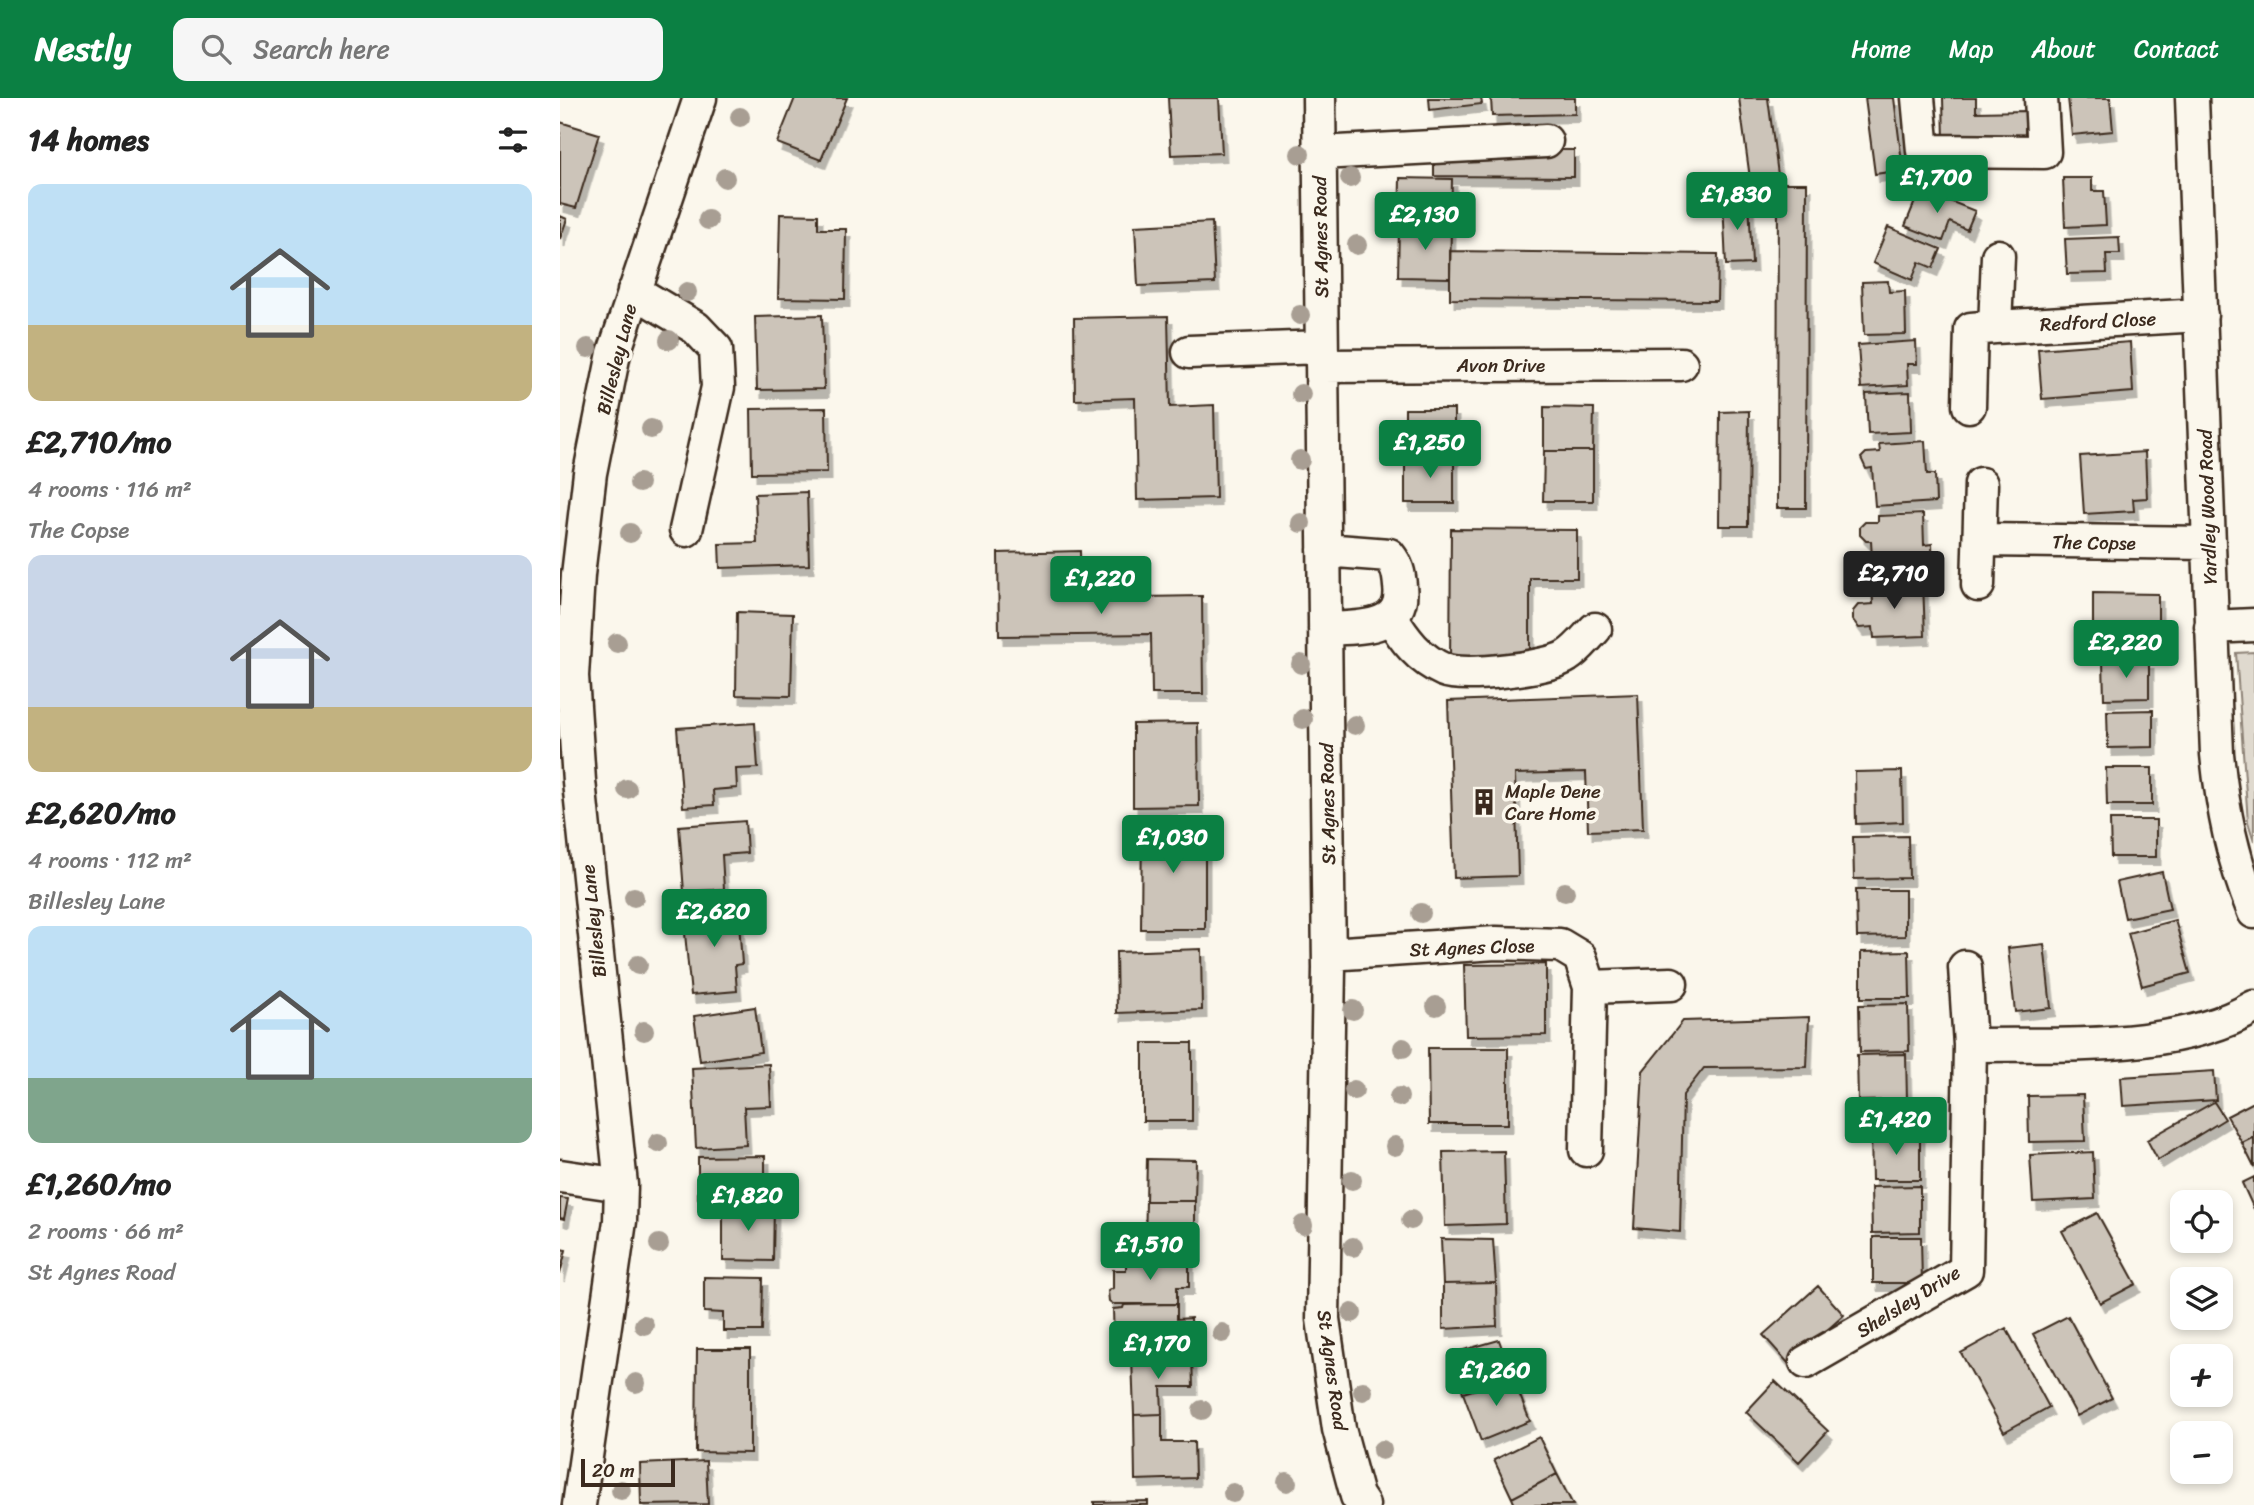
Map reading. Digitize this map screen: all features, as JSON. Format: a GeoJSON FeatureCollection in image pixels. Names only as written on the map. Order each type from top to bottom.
{"type":"FeatureCollection","features":[{"type":"Feature","properties":{"kind":"street","name":"Billesley Lane"},"geometry":{"type":"LineString","coordinates":[[579,1505],[620,1221],[621,1185],[589,888],[572,676],[578,575],[590,473],[614,353],[700,98]]}},
{"type":"Feature","properties":{"kind":"street","name":"St Agnes Road"},"geometry":{"type":"LineString","coordinates":[[1319,98],[1329,954],[1323,1319],[1339,1429],[1357,1496],[1363,1505]]}},
{"type":"Feature","properties":{"kind":"street"},"geometry":{"type":"LineString","coordinates":[[1918,98],[1923,152],[2044,152],[2041,98]]}},
{"type":"Feature","properties":{"kind":"street","name":"Yardley Wood Road"},"geometry":{"type":"LineString","coordinates":[[2192,98],[2211,627],[2223,814],[2237,870],[2254,912]]}},
{"type":"Feature","properties":{"kind":"street"},"geometry":{"type":"LineString","coordinates":[[1320,153],[1546,141]]}},
{"type":"Feature","properties":{"kind":"street"},"geometry":{"type":"LineString","coordinates":[[1995,327],[1998,256]]}},
{"type":"Feature","properties":{"kind":"street"},"geometry":{"type":"LineString","coordinates":[[634,290],[696,328],[716,349],[718,387],[686,530]]}},
{"type":"Feature","properties":{"kind":"street","name":"Redford Close"},"geometry":{"type":"LineString","coordinates":[[1969,406],[1971,329],[2201,315]]}},
{"type":"Feature","properties":{"kind":"street","name":"Avon Drive"},"geometry":{"type":"LineString","coordinates":[[1189,352],[1681,364]]}},
{"type":"Feature","properties":{"kind":"street"},"geometry":{"type":"LineString","coordinates":[[1978,585],[1980,484]]}},
{"type":"Feature","properties":{"kind":"street","name":"The Copse"},"geometry":{"type":"LineString","coordinates":[[1980,540],[2208,543]]}},
{"type":"Feature","properties":{"kind":"street"},"geometry":{"type":"LineString","coordinates":[[1324,550],[1390,555],[1397,565],[1401,594],[1399,604],[1391,617],[1377,625],[1325,629]]}},
{"type":"Feature","properties":{"kind":"street"},"geometry":{"type":"LineString","coordinates":[[1391,617],[1404,639],[1417,652],[1448,672],[1536,668],[1568,656],[1595,629]]}},
{"type":"Feature","properties":{"kind":"street"},"geometry":{"type":"LineString","coordinates":[[2211,627],[2254,625]]}},
{"type":"Feature","properties":{"kind":"street","name":"St Agnes Close"},"geometry":{"type":"LineString","coordinates":[[1329,954],[1496,943],[1560,945],[1580,957],[1590,988],[1586,1150]]}},
{"type":"Feature","properties":{"kind":"street","name":"Shelsley Drive"},"geometry":{"type":"LineString","coordinates":[[1806,1362],[1966,1270],[1970,1045],[1965,967]]}},
{"type":"Feature","properties":{"kind":"street"},"geometry":{"type":"LineString","coordinates":[[1590,988],[1671,984]]}},
{"type":"Feature","properties":{"kind":"street"},"geometry":{"type":"LineString","coordinates":[[1970,1045],[2118,1041],[2178,1034],[2229,1022],[2254,1007]]}},
{"type":"Feature","properties":{"kind":"street"},"geometry":{"type":"LineString","coordinates":[[560,1176],[621,1185]]}},
{"type":"Feature","properties":{"kind":"shaded area"},"geometry":{"type":"Polygon","coordinates":[[[2254,652],[2254,841],[2248,822],[2236,653],[2254,652]]]}},
{"type":"Feature","properties":{"kind":"building"},"geometry":{"type":"Polygon","coordinates":[[[795,98],[847,98],[821,160],[777,143],[795,98]]]}},
{"type":"Feature","properties":{"kind":"building"},"geometry":{"type":"Polygon","coordinates":[[[1168,98],[1219,98],[1222,153],[1171,155],[1168,98]]]}},
{"type":"Feature","properties":{"kind":"building"},"geometry":{"type":"Polygon","coordinates":[[[1429,98],[1481,98],[1482,104],[1430,110],[1429,98]]]}},
{"type":"Feature","properties":{"kind":"building"},"geometry":{"type":"Polygon","coordinates":[[[1491,98],[1575,98],[1575,114],[1492,116],[1491,98]]]}},
{"type":"Feature","properties":{"kind":"building"},"geometry":{"type":"Polygon","coordinates":[[[1739,98],[1768,98],[1780,190],[1752,193],[1739,98]]]}},
{"type":"Feature","properties":{"kind":"building"},"geometry":{"type":"Polygon","coordinates":[[[1865,98],[1894,98],[1903,170],[1875,174],[1865,98]]]}},
{"type":"Feature","properties":{"kind":"building"},"geometry":{"type":"Polygon","coordinates":[[[1943,98],[1976,98],[1976,112],[2025,111],[2025,138],[1944,141],[1943,98]]]}},
{"type":"Feature","properties":{"kind":"building"},"geometry":{"type":"Polygon","coordinates":[[[2068,98],[2110,98],[2113,131],[2072,135],[2068,98]]]}},
{"type":"Feature","properties":{"kind":"building"},"geometry":{"type":"Polygon","coordinates":[[[560,122],[599,134],[576,208],[560,204],[560,122]]]}},
{"type":"Feature","properties":{"kind":"building"},"geometry":{"type":"Polygon","coordinates":[[[1434,149],[1574,150],[1574,177],[1434,176],[1434,149]]]}},
{"type":"Feature","properties":{"kind":"building"},"geometry":{"type":"Polygon","coordinates":[[[1400,178],[1452,179],[1451,227],[1399,226],[1400,178]]]}},
{"type":"Feature","properties":{"kind":"building"},"geometry":{"type":"Polygon","coordinates":[[[2063,178],[2092,178],[2092,191],[2104,191],[2106,225],[2065,227],[2063,178]]]}},
{"type":"Feature","properties":{"kind":"building"},"geometry":{"type":"Polygon","coordinates":[[[1778,183],[1807,183],[1806,508],[1777,508],[1778,183]]]}},
{"type":"Feature","properties":{"kind":"building"},"geometry":{"type":"Polygon","coordinates":[[[1920,189],[1975,211],[1967,230],[1950,222],[1943,241],[1905,226],[1920,189]]]}},
{"type":"Feature","properties":{"kind":"building"},"geometry":{"type":"Polygon","coordinates":[[[1723,200],[1749,200],[1752,264],[1726,265],[1723,200]]]}},
{"type":"Feature","properties":{"kind":"building"},"geometry":{"type":"Polygon","coordinates":[[[780,214],[818,215],[818,229],[846,229],[845,299],[778,298],[780,214]]]}},
{"type":"Feature","properties":{"kind":"building"},"geometry":{"type":"Polygon","coordinates":[[[560,216],[567,219],[560,239],[560,216]]]}},
{"type":"Feature","properties":{"kind":"building"},"geometry":{"type":"Polygon","coordinates":[[[1212,222],[1215,283],[1138,286],[1135,226],[1212,222]]]}},
{"type":"Feature","properties":{"kind":"building"},"geometry":{"type":"Polygon","coordinates":[[[1399,226],[1451,227],[1450,278],[1398,277],[1399,226]]]}},
{"type":"Feature","properties":{"kind":"building"},"geometry":{"type":"Polygon","coordinates":[[[1888,227],[1941,249],[1933,268],[1919,262],[1912,280],[1873,263],[1888,227]]]}},
{"type":"Feature","properties":{"kind":"building"},"geometry":{"type":"Polygon","coordinates":[[[2119,237],[2120,254],[2106,254],[2107,273],[2067,274],[2065,239],[2119,237]]]}},
{"type":"Feature","properties":{"kind":"building"},"geometry":{"type":"Polygon","coordinates":[[[1450,251],[1718,254],[1717,301],[1450,299],[1450,251]]]}},
{"type":"Feature","properties":{"kind":"building"},"geometry":{"type":"Polygon","coordinates":[[[1888,281],[1889,292],[1905,291],[1906,334],[1864,335],[1862,282],[1888,281]]]}},
{"type":"Feature","properties":{"kind":"building"},"geometry":{"type":"Polygon","coordinates":[[[822,315],[824,389],[757,390],[755,317],[822,315]]]}},
{"type":"Feature","properties":{"kind":"building"},"geometry":{"type":"Polygon","coordinates":[[[1168,316],[1170,407],[1214,405],[1216,498],[1137,500],[1135,398],[1075,400],[1074,318],[1168,316]]]}},
{"type":"Feature","properties":{"kind":"building"},"geometry":{"type":"Polygon","coordinates":[[[1916,341],[1917,364],[1907,364],[1908,385],[1861,388],[1858,345],[1916,341]]]}},
{"type":"Feature","properties":{"kind":"building"},"geometry":{"type":"Polygon","coordinates":[[[2130,342],[2133,392],[2042,399],[2038,349],[2130,342]]]}},
{"type":"Feature","properties":{"kind":"building"},"geometry":{"type":"Polygon","coordinates":[[[1910,392],[1911,432],[1868,434],[1866,394],[1910,392]]]}},
{"type":"Feature","properties":{"kind":"building"},"geometry":{"type":"Polygon","coordinates":[[[1544,407],[1594,408],[1593,451],[1544,451],[1544,407]]]}},
{"type":"Feature","properties":{"kind":"building"},"geometry":{"type":"Polygon","coordinates":[[[826,408],[827,472],[752,473],[751,409],[826,408]]]}},
{"type":"Feature","properties":{"kind":"building"},"geometry":{"type":"Polygon","coordinates":[[[1405,409],[1454,409],[1454,456],[1405,456],[1405,409]]]}},
{"type":"Feature","properties":{"kind":"building"},"geometry":{"type":"Polygon","coordinates":[[[1749,411],[1748,526],[1719,526],[1720,412],[1749,411]]]}},
{"type":"Feature","properties":{"kind":"building"},"geometry":{"type":"Polygon","coordinates":[[[1925,441],[1927,474],[1935,474],[1936,502],[1875,506],[1872,468],[1866,469],[1861,458],[1866,453],[1880,452],[1879,444],[1925,441]]]}},
{"type":"Feature","properties":{"kind":"building"},"geometry":{"type":"Polygon","coordinates":[[[1544,451],[1593,451],[1593,501],[1543,501],[1544,451]]]}},
{"type":"Feature","properties":{"kind":"building"},"geometry":{"type":"Polygon","coordinates":[[[2145,452],[2147,498],[2133,499],[2134,511],[2084,514],[2080,456],[2145,452]]]}},
{"type":"Feature","properties":{"kind":"building"},"geometry":{"type":"Polygon","coordinates":[[[1405,456],[1454,456],[1454,503],[1405,503],[1405,456]]]}},
{"type":"Feature","properties":{"kind":"building"},"geometry":{"type":"Polygon","coordinates":[[[807,492],[809,565],[720,568],[719,544],[757,543],[755,494],[807,492]]]}},
{"type":"Feature","properties":{"kind":"building"},"geometry":{"type":"Polygon","coordinates":[[[1923,514],[1924,545],[1932,544],[1933,573],[1873,577],[1871,541],[1866,541],[1860,535],[1860,527],[1865,522],[1878,522],[1878,516],[1923,514]]]}},
{"type":"Feature","properties":{"kind":"building"},"geometry":{"type":"Polygon","coordinates":[[[1451,529],[1577,530],[1577,578],[1530,578],[1530,665],[1450,664],[1451,529]]]}},
{"type":"Feature","properties":{"kind":"building"},"geometry":{"type":"Polygon","coordinates":[[[1080,551],[1081,598],[1202,596],[1203,694],[1152,694],[1151,634],[999,636],[998,553],[1080,551]]]}},
{"type":"Feature","properties":{"kind":"building"},"geometry":{"type":"Polygon","coordinates":[[[1923,582],[1925,636],[1874,638],[1873,627],[1859,628],[1853,620],[1853,611],[1858,605],[1873,604],[1872,584],[1923,582]]]}},
{"type":"Feature","properties":{"kind":"building"},"geometry":{"type":"Polygon","coordinates":[[[2093,593],[2158,594],[2158,644],[2093,643],[2093,593]]]}},
{"type":"Feature","properties":{"kind":"building"},"geometry":{"type":"Polygon","coordinates":[[[737,612],[793,614],[791,696],[736,695],[737,612]]]}},
{"type":"Feature","properties":{"kind":"building"},"geometry":{"type":"Polygon","coordinates":[[[2103,661],[2149,661],[2149,698],[2104,699],[2103,661]]]}},
{"type":"Feature","properties":{"kind":"building","name":"Maple Dene Care Home"},"geometry":{"type":"Polygon","coordinates":[[[1638,694],[1643,829],[1588,831],[1586,772],[1515,774],[1518,876],[1454,878],[1448,701],[1638,694]]]}},
{"type":"Feature","properties":{"kind":"building"},"geometry":{"type":"Polygon","coordinates":[[[2153,710],[2153,747],[2108,748],[2107,711],[2153,710]]]}},
{"type":"Feature","properties":{"kind":"building"},"geometry":{"type":"Polygon","coordinates":[[[755,723],[758,768],[736,769],[737,788],[713,790],[714,805],[683,807],[677,728],[755,723]]]}},
{"type":"Feature","properties":{"kind":"building"},"geometry":{"type":"Polygon","coordinates":[[[1198,723],[1199,806],[1133,807],[1133,724],[1198,723]]]}},
{"type":"Feature","properties":{"kind":"building"},"geometry":{"type":"Polygon","coordinates":[[[2106,768],[2152,768],[2152,805],[2107,805],[2106,768]]]}},
{"type":"Feature","properties":{"kind":"building"},"geometry":{"type":"Polygon","coordinates":[[[1902,771],[1903,822],[1856,824],[1855,772],[1902,771]]]}},
{"type":"Feature","properties":{"kind":"building"},"geometry":{"type":"Polygon","coordinates":[[[1142,820],[1205,821],[1205,929],[1141,929],[1142,820]]]}},
{"type":"Feature","properties":{"kind":"building"},"geometry":{"type":"Polygon","coordinates":[[[2110,820],[2156,820],[2156,857],[2111,857],[2110,820]]]}},
{"type":"Feature","properties":{"kind":"building"},"geometry":{"type":"Polygon","coordinates":[[[745,821],[747,853],[722,855],[724,889],[684,892],[679,826],[745,821]]]}},
{"type":"Feature","properties":{"kind":"building"},"geometry":{"type":"Polygon","coordinates":[[[1908,836],[1909,878],[1854,879],[1853,837],[1908,836]]]}},
{"type":"Feature","properties":{"kind":"building"},"geometry":{"type":"Polygon","coordinates":[[[2162,872],[2170,909],[2125,918],[2117,882],[2162,872]]]}},
{"type":"Feature","properties":{"kind":"building"},"geometry":{"type":"Polygon","coordinates":[[[1856,890],[1905,890],[1905,936],[1857,937],[1856,890]]]}},
{"type":"Feature","properties":{"kind":"building"},"geometry":{"type":"Polygon","coordinates":[[[748,907],[749,921],[739,922],[742,964],[735,965],[737,991],[691,995],[683,913],[748,907]]]}},
{"type":"Feature","properties":{"kind":"building"},"geometry":{"type":"Polygon","coordinates":[[[2175,920],[2190,973],[2142,986],[2128,933],[2175,920]]]}},
{"type":"Feature","properties":{"kind":"building"},"geometry":{"type":"Polygon","coordinates":[[[2044,944],[2051,1008],[2015,1012],[2008,948],[2044,944]]]}},
{"type":"Feature","properties":{"kind":"building"},"geometry":{"type":"Polygon","coordinates":[[[1201,949],[1202,1010],[1117,1013],[1116,952],[1201,949]]]}},
{"type":"Feature","properties":{"kind":"building"},"geometry":{"type":"Polygon","coordinates":[[[1909,951],[1910,998],[1861,998],[1861,952],[1909,951]]]}},
{"type":"Feature","properties":{"kind":"building"},"geometry":{"type":"Polygon","coordinates":[[[1546,964],[1546,1035],[1466,1036],[1464,965],[1546,964]]]}},
{"type":"Feature","properties":{"kind":"building"},"geometry":{"type":"Polygon","coordinates":[[[1908,1004],[1909,1051],[1860,1052],[1859,1005],[1908,1004]]]}},
{"type":"Feature","properties":{"kind":"building"},"geometry":{"type":"Polygon","coordinates":[[[755,1007],[761,1052],[700,1061],[694,1016],[755,1007]]]}},
{"type":"Feature","properties":{"kind":"building"},"geometry":{"type":"Polygon","coordinates":[[[1809,1017],[1807,1067],[1704,1068],[1683,1095],[1680,1232],[1634,1228],[1643,1071],[1683,1021],[1809,1017]]]}},
{"type":"Feature","properties":{"kind":"building"},"geometry":{"type":"Polygon","coordinates":[[[1143,1043],[1192,1043],[1192,1121],[1143,1121],[1143,1043]]]}},
{"type":"Feature","properties":{"kind":"building"},"geometry":{"type":"Polygon","coordinates":[[[1428,1048],[1508,1048],[1508,1124],[1429,1124],[1428,1048]]]}},
{"type":"Feature","properties":{"kind":"building"},"geometry":{"type":"Polygon","coordinates":[[[1906,1054],[1907,1100],[1858,1101],[1857,1055],[1906,1054]]]}},
{"type":"Feature","properties":{"kind":"building"},"geometry":{"type":"Polygon","coordinates":[[[769,1064],[771,1106],[744,1107],[746,1145],[696,1148],[692,1068],[769,1064]]]}},
{"type":"Feature","properties":{"kind":"building"},"geometry":{"type":"Polygon","coordinates":[[[2214,1071],[2216,1100],[2123,1106],[2121,1077],[2214,1071]]]}},
{"type":"Feature","properties":{"kind":"building"},"geometry":{"type":"Polygon","coordinates":[[[2083,1095],[2085,1141],[2029,1142],[2028,1096],[2083,1095]]]}},
{"type":"Feature","properties":{"kind":"building"},"geometry":{"type":"Polygon","coordinates":[[[2214,1102],[2225,1119],[2158,1160],[2147,1140],[2214,1102]]]}},
{"type":"Feature","properties":{"kind":"building"},"geometry":{"type":"Polygon","coordinates":[[[2254,1102],[2254,1137],[2242,1143],[2227,1116],[2254,1102]]]}},
{"type":"Feature","properties":{"kind":"building"},"geometry":{"type":"Polygon","coordinates":[[[1920,1133],[1920,1180],[1872,1180],[1871,1134],[1920,1133]]]}},
{"type":"Feature","properties":{"kind":"building"},"geometry":{"type":"Polygon","coordinates":[[[2254,1137],[2254,1167],[2242,1143],[2254,1137]]]}},
{"type":"Feature","properties":{"kind":"building"},"geometry":{"type":"Polygon","coordinates":[[[1504,1151],[1506,1224],[1445,1226],[1443,1152],[1504,1151]]]}},
{"type":"Feature","properties":{"kind":"building"},"geometry":{"type":"Polygon","coordinates":[[[2093,1152],[2095,1199],[2033,1202],[2030,1155],[2093,1152]]]}},
{"type":"Feature","properties":{"kind":"building"},"geometry":{"type":"Polygon","coordinates":[[[765,1156],[765,1198],[698,1198],[698,1157],[765,1156]]]}},
{"type":"Feature","properties":{"kind":"building"},"geometry":{"type":"Polygon","coordinates":[[[1147,1159],[1196,1160],[1195,1201],[1146,1201],[1147,1159]]]}},
{"type":"Feature","properties":{"kind":"building"},"geometry":{"type":"Polygon","coordinates":[[[2254,1177],[2254,1209],[2242,1183],[2254,1177]]]}},
{"type":"Feature","properties":{"kind":"building"},"geometry":{"type":"Polygon","coordinates":[[[1920,1186],[1920,1232],[1872,1233],[1871,1187],[1920,1186]]]}},
{"type":"Feature","properties":{"kind":"building"},"geometry":{"type":"Polygon","coordinates":[[[560,1198],[568,1199],[564,1219],[560,1218],[560,1198]]]}},
{"type":"Feature","properties":{"kind":"building"},"geometry":{"type":"Polygon","coordinates":[[[1146,1201],[1195,1201],[1195,1245],[1145,1244],[1146,1201]]]}},
{"type":"Feature","properties":{"kind":"building"},"geometry":{"type":"Polygon","coordinates":[[[723,1205],[774,1205],[773,1261],[723,1260],[723,1205]]]}},
{"type":"Feature","properties":{"kind":"building"},"geometry":{"type":"Polygon","coordinates":[[[2097,1213],[2136,1284],[2100,1303],[2062,1231],[2097,1213]]]}},
{"type":"Feature","properties":{"kind":"building"},"geometry":{"type":"Polygon","coordinates":[[[1873,1237],[1921,1237],[1922,1283],[1873,1283],[1873,1237]]]}},
{"type":"Feature","properties":{"kind":"building"},"geometry":{"type":"Polygon","coordinates":[[[1441,1239],[1493,1240],[1496,1283],[1443,1284],[1441,1239]]]}},
{"type":"Feature","properties":{"kind":"building"},"geometry":{"type":"Polygon","coordinates":[[[560,1249],[566,1250],[560,1274],[560,1249]]]}},
{"type":"Feature","properties":{"kind":"building"},"geometry":{"type":"Polygon","coordinates":[[[1126,1259],[1189,1259],[1189,1287],[1177,1287],[1177,1304],[1113,1304],[1109,1301],[1108,1291],[1113,1288],[1113,1270],[1126,1270],[1126,1259]]]}},
{"type":"Feature","properties":{"kind":"building"},"geometry":{"type":"Polygon","coordinates":[[[704,1277],[763,1278],[762,1331],[723,1331],[723,1313],[704,1312],[704,1277]]]}},
{"type":"Feature","properties":{"kind":"building"},"geometry":{"type":"Polygon","coordinates":[[[1496,1283],[1497,1326],[1443,1329],[1443,1284],[1496,1283]]]}},
{"type":"Feature","properties":{"kind":"building"},"geometry":{"type":"Polygon","coordinates":[[[1818,1286],[1844,1315],[1789,1364],[1763,1335],[1818,1286]]]}},
{"type":"Feature","properties":{"kind":"building"},"geometry":{"type":"Polygon","coordinates":[[[1177,1304],[1177,1319],[1191,1318],[1192,1341],[1114,1343],[1113,1309],[1123,1308],[1124,1305],[1177,1304]]]}},
{"type":"Feature","properties":{"kind":"building"},"geometry":{"type":"Polygon","coordinates":[[[2068,1316],[2112,1398],[2077,1416],[2033,1334],[2068,1316]]]}},
{"type":"Feature","properties":{"kind":"building"},"geometry":{"type":"Polygon","coordinates":[[[2006,1328],[2049,1407],[2004,1432],[1961,1353],[2006,1328]]]}},
{"type":"Feature","properties":{"kind":"building"},"geometry":{"type":"Polygon","coordinates":[[[1499,1340],[1513,1378],[1463,1393],[1453,1353],[1499,1340]]]}},
{"type":"Feature","properties":{"kind":"building"},"geometry":{"type":"Polygon","coordinates":[[[697,1349],[750,1349],[750,1453],[696,1452],[697,1349]]]}},
{"type":"Feature","properties":{"kind":"building"},"geometry":{"type":"Polygon","coordinates":[[[1192,1356],[1193,1387],[1161,1387],[1162,1414],[1134,1415],[1132,1358],[1192,1356]]]}},
{"type":"Feature","properties":{"kind":"building"},"geometry":{"type":"Polygon","coordinates":[[[1513,1378],[1530,1421],[1481,1441],[1463,1393],[1513,1378]]]}},
{"type":"Feature","properties":{"kind":"building"},"geometry":{"type":"Polygon","coordinates":[[[1775,1381],[1828,1431],[1799,1462],[1746,1412],[1775,1381]]]}},
{"type":"Feature","properties":{"kind":"building"},"geometry":{"type":"Polygon","coordinates":[[[1162,1414],[1162,1442],[1194,1442],[1195,1478],[1135,1480],[1134,1415],[1162,1414]]]}},
{"type":"Feature","properties":{"kind":"building"},"geometry":{"type":"Polygon","coordinates":[[[1539,1437],[1557,1474],[1512,1498],[1494,1460],[1539,1437]]]}},
{"type":"Feature","properties":{"kind":"building"},"geometry":{"type":"Polygon","coordinates":[[[706,1461],[708,1504],[641,1505],[640,1464],[706,1461]]]}},
{"type":"Feature","properties":{"kind":"building"},"geometry":{"type":"Polygon","coordinates":[[[1557,1474],[1573,1505],[1515,1505],[1512,1498],[1557,1474]]]}},
{"type":"Feature","properties":{"kind":"building"},"geometry":{"type":"Polygon","coordinates":[[[1148,1501],[1148,1505],[1094,1505],[1094,1502],[1148,1501]]]}},
{"type":"Feature","properties":{"kind":"place","name":"Maple Dene Care Home"},"geometry":{"type":"Point","coordinates":[1484,802]}}]}
